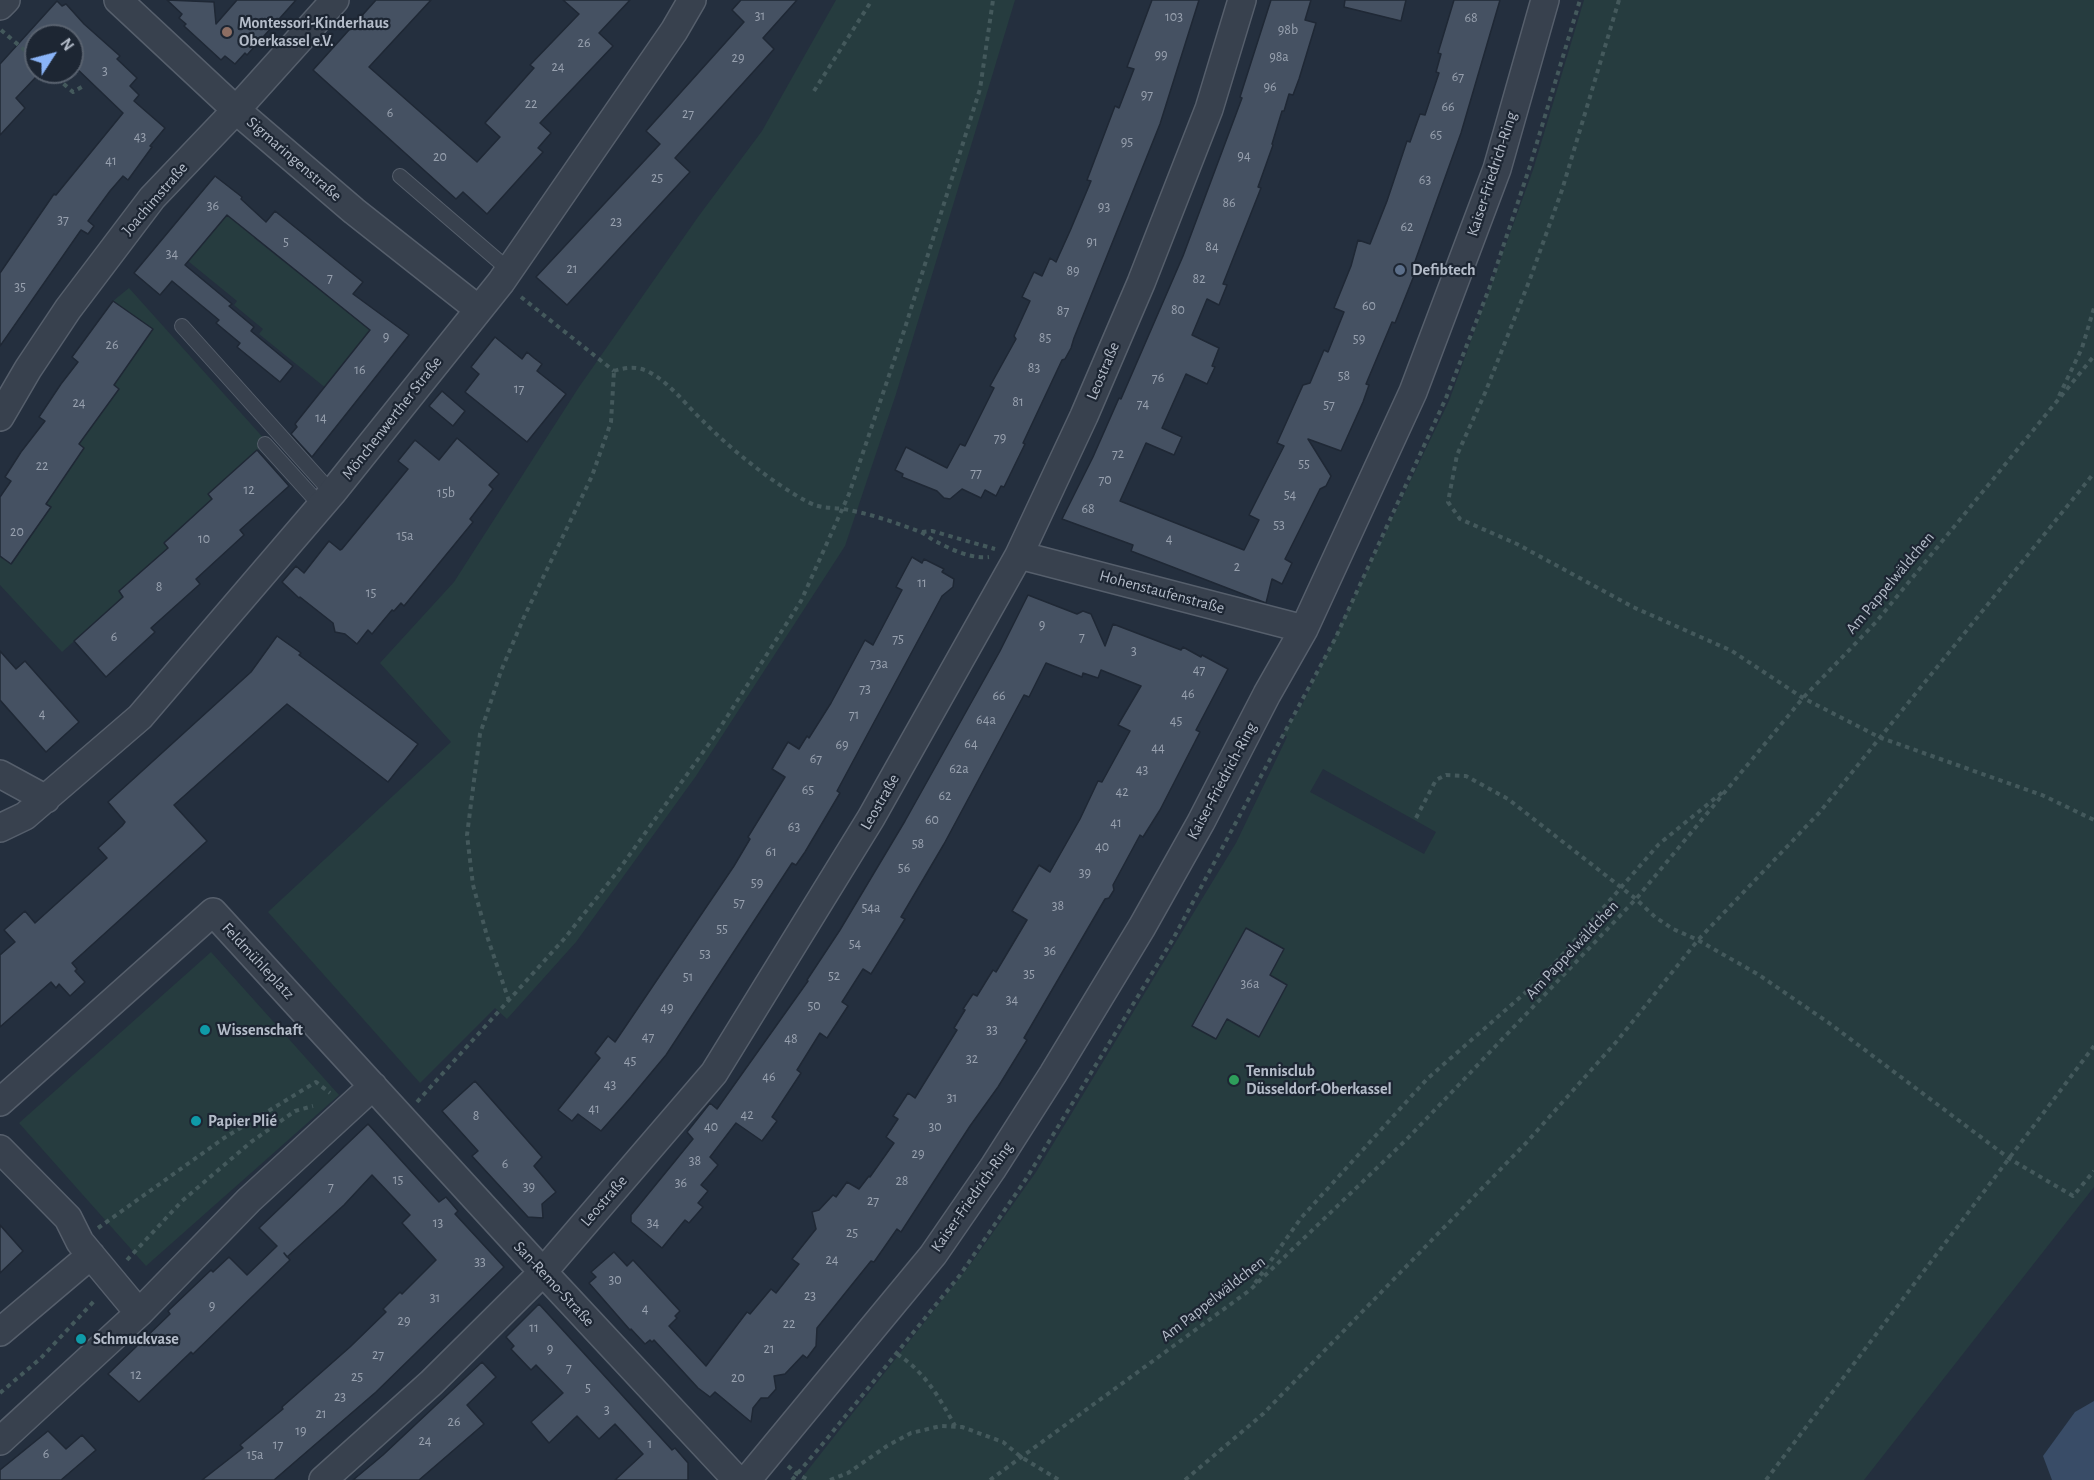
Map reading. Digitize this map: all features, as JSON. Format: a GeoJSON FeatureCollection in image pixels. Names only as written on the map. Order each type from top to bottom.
{"type":"FeatureCollection","features":[{"type":"Feature","properties":{"kind":"street"},"geometry":{"type":"LineString","coordinates":[[0,6],[6,0]]}},
{"type":"Feature","properties":{"kind":"street","name":"Sigmaringenstraße"},"geometry":{"type":"LineString","coordinates":[[118,0],[236,110],[354,211],[478,309]]}},
{"type":"Feature","properties":{"kind":"street","name":"Joachimstraße"},"geometry":{"type":"LineString","coordinates":[[0,417],[28,369],[107,256],[152,198],[236,110],[335,0]]}},
{"type":"Feature","properties":{"kind":"street","name":"Mönchenwerther Straße"},"geometry":{"type":"LineString","coordinates":[[0,828],[25,816],[140,717],[327,500],[509,270],[674,31],[692,0]]}},
{"type":"Feature","properties":{"kind":"street","name":"Leostraße"},"geometry":{"type":"LineString","coordinates":[[323,1480],[431,1383],[543,1272],[714,1073],[871,818],[1020,555],[1084,416],[1141,283],[1209,109],[1242,0]]}},
{"type":"Feature","properties":{"kind":"street","name":"Kaiser-Friedrich-Ring"},"geometry":{"type":"LineString","coordinates":[[747,1480],[933,1255],[993,1168],[1142,927],[1304,629],[1413,392],[1497,169],[1545,0]]}},
{"type":"Feature","properties":{"kind":"street","name":"Hohenstaufenstraße"},"geometry":{"type":"LineString","coordinates":[[1020,555],[1304,629]]}},
{"type":"Feature","properties":{"kind":"street"},"geometry":{"type":"LineString","coordinates":[[0,774],[46,799]]}},
{"type":"Feature","properties":{"kind":"street","name":"Feldmühleplatz"},"geometry":{"type":"LineString","coordinates":[[0,1102],[213,912],[368,1081]]}},
{"type":"Feature","properties":{"kind":"street"},"geometry":{"type":"LineString","coordinates":[[0,1441],[139,1313],[368,1081]]}},
{"type":"Feature","properties":{"kind":"street","name":"San-Remo-Straße"},"geometry":{"type":"LineString","coordinates":[[368,1081],[737,1480]]}},
{"type":"Feature","properties":{"kind":"street"},"geometry":{"type":"LineString","coordinates":[[0,1149],[68,1218],[86,1249],[139,1313]]}},
{"type":"Feature","properties":{"kind":"street"},"geometry":{"type":"LineString","coordinates":[[0,1332],[86,1249]]}},
{"type":"Feature","properties":{"kind":"lane"},"geometry":{"type":"LineString","coordinates":[[400,176],[509,270]]}},
{"type":"Feature","properties":{"kind":"lane"},"geometry":{"type":"LineString","coordinates":[[182,326],[327,500]]}},
{"type":"Feature","properties":{"kind":"lane"},"geometry":{"type":"LineString","coordinates":[[265,444],[327,500]]}},
{"type":"Feature","properties":{"kind":"path"},"geometry":{"type":"LineString","coordinates":[[814,91],[873,0]]}},
{"type":"Feature","properties":{"kind":"path"},"geometry":{"type":"LineString","coordinates":[[402,1117],[564,939],[618,871],[716,734],[801,601],[843,509],[904,331],[980,89],[993,0]]}},
{"type":"Feature","properties":{"kind":"path"},"geometry":{"type":"LineString","coordinates":[[1619,0],[1562,190],[1485,393],[1457,455],[1448,502],[1460,519],[1517,544],[1633,607],[1732,651],[1803,698],[1881,738],[2042,795],[2094,820]]}},
{"type":"Feature","properties":{"kind":"path"},"geometry":{"type":"LineString","coordinates":[[0,29],[24,50]]}},
{"type":"Feature","properties":{"kind":"path"},"geometry":{"type":"LineString","coordinates":[[64,84],[73,92],[85,85]]}},
{"type":"Feature","properties":{"kind":"path"},"geometry":{"type":"LineString","coordinates":[[519,296],[614,371]]}},
{"type":"Feature","properties":{"kind":"path"},"geometry":{"type":"LineString","coordinates":[[2055,404],[2082,348],[2094,308]]}},
{"type":"Feature","properties":{"kind":"path","name":"Am Pappelwäldchen"},"geometry":{"type":"LineString","coordinates":[[990,1480],[1250,1290],[1406,1140],[1505,1039],[1636,899],[1803,698],[1876,622],[2094,356]]}},
{"type":"Feature","properties":{"kind":"path"},"geometry":{"type":"LineString","coordinates":[[614,371],[633,367],[648,371],[662,380],[732,447],[786,489],[808,502],[825,509],[843,509],[886,520],[922,532],[937,542],[977,558],[1020,555]]}},
{"type":"Feature","properties":{"kind":"path"},"geometry":{"type":"LineString","coordinates":[[509,1000],[487,936],[473,885],[467,835],[480,734],[501,671],[524,617],[592,476],[611,422],[614,371]]}},
{"type":"Feature","properties":{"kind":"path"},"geometry":{"type":"LineString","coordinates":[[1185,1480],[1263,1414],[1527,1142],[1617,1041],[1698,940],[1813,820],[2094,472]]}},
{"type":"Feature","properties":{"kind":"path"},"geometry":{"type":"LineString","coordinates":[[922,532],[932,531],[1020,555]]}},
{"type":"Feature","properties":{"kind":"path"},"geometry":{"type":"LineString","coordinates":[[1416,818],[1436,780],[1446,776],[1466,776],[1509,800],[1636,899],[1655,917],[1759,975],[1829,1023],[2010,1159],[2073,1196],[2094,1170]]}},
{"type":"Feature","properties":{"kind":"path"},"geometry":{"type":"LineString","coordinates":[[1250,1290],[1301,1218],[1427,1079],[1542,978],[1659,844],[1732,784]]}},
{"type":"Feature","properties":{"kind":"path"},"geometry":{"type":"LineString","coordinates":[[1766,1480],[2094,1046]]}},
{"type":"Feature","properties":{"kind":"path"},"geometry":{"type":"LineString","coordinates":[[86,1249],[101,1225],[224,1138],[316,1082],[338,1099],[368,1081]]}},
{"type":"Feature","properties":{"kind":"path"},"geometry":{"type":"LineString","coordinates":[[0,1393],[41,1358],[112,1280],[132,1254],[190,1194],[251,1142],[295,1111],[316,1105]]}},
{"type":"Feature","properties":{"kind":"path"},"geometry":{"type":"LineString","coordinates":[[897,1354],[926,1377],[936,1390],[955,1426]]}},
{"type":"Feature","properties":{"kind":"path"},"geometry":{"type":"LineString","coordinates":[[830,1480],[848,1473],[911,1433],[941,1426],[955,1426],[979,1432],[1003,1442],[1021,1457],[1059,1480]]}},
{"type":"Feature","properties":{"kind":"green space"},"geometry":{"type":"Polygon","coordinates":[[[836,0],[1015,0],[896,394],[845,546],[696,776],[576,942],[507,1019],[495,1008],[420,1083],[268,912],[451,742],[380,663],[454,582],[579,387],[698,217],[762,131],[836,0]]]}},
{"type":"Feature","properties":{"kind":"green space"},"geometry":{"type":"Polygon","coordinates":[[[1584,0],[2094,0],[2094,1187],[1864,1480],[800,1480],[972,1262],[1036,1172],[1236,843],[1287,737],[1283,734],[1302,705],[1449,401],[1533,170],[1584,0]],[[1323,769],[1310,792],[1424,854],[1436,832],[1323,769]]]}},
{"type":"Feature","properties":{"kind":"green space"},"geometry":{"type":"Polygon","coordinates":[[[229,213],[254,238],[370,330],[327,389],[259,334],[263,329],[234,305],[237,301],[188,261],[229,213]]]}},
{"type":"Feature","properties":{"kind":"green space"},"geometry":{"type":"Polygon","coordinates":[[[129,288],[267,442],[209,494],[212,499],[164,542],[168,548],[119,591],[123,597],[62,652],[0,585],[0,556],[12,564],[50,509],[51,507],[46,504],[84,448],[79,444],[118,390],[114,385],[153,329],[113,301],[129,288]]]}},
{"type":"Feature","properties":{"kind":"green space"},"geometry":{"type":"Polygon","coordinates":[[[211,952],[339,1095],[146,1266],[19,1123],[211,952]]]}},
{"type":"Feature","properties":{"kind":"water"},"geometry":{"type":"Polygon","coordinates":[[[2094,1401],[2094,1480],[2052,1480],[2043,1456],[2075,1412],[2094,1401]]]}},
{"type":"Feature","properties":{"kind":"building","name":"Montessori-Kinderhaus Oberkassel e.V."},"geometry":{"type":"Polygon","coordinates":[[[167,0],[214,2],[216,24],[237,0],[296,0],[247,55],[245,53],[235,64],[225,56],[221,60],[184,26],[186,24],[179,18],[182,14],[167,0]]]}},
{"type":"Feature","properties":{"kind":"building"},"geometry":{"type":"Polygon","coordinates":[[[376,0],[431,0],[369,67],[477,162],[500,137],[485,123],[534,68],[530,65],[579,14],[563,0],[630,0],[599,33],[613,46],[540,123],[551,133],[538,148],[543,152],[487,214],[463,192],[456,199],[313,70],[376,0]]]}},
{"type":"Feature","properties":{"kind":"building"},"geometry":{"type":"Polygon","coordinates":[[[741,0],[797,0],[763,38],[774,49],[675,158],[690,172],[567,305],[536,277],[660,144],[646,131],[744,22],[732,10],[741,0]]]}},
{"type":"Feature","properties":{"kind":"building"},"geometry":{"type":"Polygon","coordinates":[[[1152,0],[1199,0],[1160,124],[1071,348],[1062,360],[1004,487],[1001,486],[996,496],[985,490],[981,498],[962,489],[950,499],[944,498],[937,491],[902,477],[903,474],[895,470],[906,447],[947,468],[960,444],[965,446],[994,388],[990,386],[1016,339],[1014,336],[1030,301],[1022,297],[1034,272],[1042,276],[1050,258],[1056,262],[1091,181],[1087,180],[1115,106],[1119,108],[1134,69],[1127,67],[1152,0]]]}},
{"type":"Feature","properties":{"kind":"building"},"geometry":{"type":"Polygon","coordinates":[[[1271,0],[1311,0],[1305,20],[1316,23],[1293,95],[1289,94],[1284,111],[1282,111],[1258,187],[1261,188],[1223,284],[1227,285],[1219,305],[1207,299],[1192,335],[1219,348],[1212,366],[1215,367],[1207,384],[1186,374],[1162,428],[1182,437],[1174,455],[1146,443],[1120,501],[1244,550],[1259,520],[1249,515],[1284,446],[1277,443],[1303,385],[1310,383],[1324,350],[1328,352],[1344,312],[1334,308],[1351,266],[1358,240],[1370,244],[1407,141],[1410,142],[1420,114],[1425,115],[1439,73],[1436,72],[1441,54],[1438,53],[1454,0],[1500,0],[1461,133],[1413,267],[1417,268],[1395,323],[1392,322],[1366,384],[1369,385],[1363,402],[1341,451],[1308,439],[1331,476],[1326,486],[1320,489],[1285,559],[1292,563],[1282,584],[1272,579],[1266,603],[1131,551],[1133,545],[1062,519],[1119,398],[1121,399],[1183,256],[1242,98],[1240,97],[1271,0]]]}},
{"type":"Feature","properties":{"kind":"building"},"geometry":{"type":"Polygon","coordinates":[[[1345,0],[1406,0],[1401,21],[1344,7],[1345,0]]]}},
{"type":"Feature","properties":{"kind":"building"},"geometry":{"type":"Polygon","coordinates":[[[57,1],[62,6],[66,4],[84,24],[36,24],[57,1]]]}},
{"type":"Feature","properties":{"kind":"building"},"geometry":{"type":"Polygon","coordinates":[[[84,24],[120,56],[117,59],[137,78],[130,86],[139,95],[134,101],[165,128],[128,180],[123,176],[110,191],[88,221],[94,226],[88,234],[81,230],[0,346],[0,273],[54,194],[56,195],[123,113],[84,76],[84,24]]]}},
{"type":"Feature","properties":{"kind":"building"},"geometry":{"type":"Polygon","coordinates":[[[24,37],[24,84],[29,84],[16,98],[25,108],[0,135],[0,64],[24,37]]]}},
{"type":"Feature","properties":{"kind":"building"},"geometry":{"type":"Polygon","coordinates":[[[215,176],[242,197],[241,199],[266,222],[275,211],[363,282],[353,294],[409,335],[312,457],[291,434],[297,427],[295,424],[370,330],[227,215],[185,265],[232,304],[229,306],[254,327],[251,331],[293,366],[280,382],[237,347],[240,343],[216,323],[219,320],[172,281],[160,295],[134,273],[215,176]]]}},
{"type":"Feature","properties":{"kind":"building"},"geometry":{"type":"Polygon","coordinates":[[[113,301],[153,329],[114,385],[119,389],[79,444],[84,448],[46,504],[51,507],[11,564],[0,556],[0,497],[11,481],[5,477],[45,421],[39,417],[78,362],[72,357],[113,301]]]}},
{"type":"Feature","properties":{"kind":"building"},"geometry":{"type":"Polygon","coordinates":[[[495,337],[522,359],[527,352],[542,364],[537,371],[566,394],[527,442],[465,392],[479,374],[471,367],[495,337]]]}},
{"type":"Feature","properties":{"kind":"building"},"geometry":{"type":"Polygon","coordinates":[[[442,391],[465,411],[453,426],[429,406],[442,391]]]}},
{"type":"Feature","properties":{"kind":"building"},"geometry":{"type":"Polygon","coordinates":[[[457,438],[499,474],[489,485],[493,489],[470,519],[473,522],[404,606],[401,603],[394,611],[392,610],[372,634],[368,630],[357,644],[345,634],[335,632],[333,623],[299,598],[282,582],[296,566],[304,573],[329,541],[340,550],[342,549],[408,469],[398,461],[415,440],[439,460],[457,438]]]}},
{"type":"Feature","properties":{"kind":"building"},"geometry":{"type":"Polygon","coordinates":[[[257,450],[289,486],[240,530],[244,535],[196,579],[200,584],[151,628],[155,632],[106,677],[74,641],[123,597],[119,591],[168,548],[164,543],[212,499],[208,494],[257,450]]]}},
{"type":"Feature","properties":{"kind":"building"},"geometry":{"type":"Polygon","coordinates":[[[912,557],[922,563],[924,559],[944,569],[942,572],[954,579],[953,587],[942,596],[837,791],[840,793],[805,852],[796,865],[792,863],[666,1055],[631,1097],[601,1131],[578,1114],[572,1121],[558,1110],[600,1058],[595,1053],[608,1036],[615,1042],[734,866],[750,839],[748,837],[785,777],[772,769],[788,742],[799,749],[807,736],[809,738],[865,640],[873,645],[902,590],[896,587],[912,557]]]}},
{"type":"Feature","properties":{"kind":"building"},"geometry":{"type":"Polygon","coordinates":[[[1028,595],[1077,614],[1083,611],[1091,614],[1105,646],[1113,624],[1181,650],[1183,647],[1228,669],[1196,730],[1200,732],[1160,810],[1143,837],[1140,835],[1113,885],[1114,890],[1109,898],[1105,899],[1024,1038],[1027,1040],[998,1087],[901,1232],[897,1229],[874,1262],[871,1261],[817,1328],[816,1346],[807,1358],[803,1355],[785,1374],[774,1376],[776,1389],[768,1398],[761,1398],[753,1408],[751,1422],[715,1392],[710,1397],[698,1388],[654,1340],[645,1344],[630,1330],[589,1283],[596,1277],[591,1272],[614,1252],[627,1266],[633,1260],[680,1311],[669,1326],[706,1366],[747,1312],[750,1314],[771,1289],[776,1293],[799,1264],[792,1259],[816,1229],[812,1212],[819,1210],[833,1195],[836,1197],[847,1182],[859,1189],[894,1143],[886,1137],[898,1119],[893,1116],[908,1093],[915,1098],[957,1030],[954,1028],[965,1010],[963,1009],[973,994],[977,996],[993,970],[996,972],[1027,920],[1012,911],[1039,865],[1050,872],[1080,819],[1098,781],[1102,782],[1130,731],[1118,725],[1141,686],[1101,670],[1098,678],[1083,673],[1082,677],[1046,663],[1029,697],[1024,695],[944,844],[901,917],[905,919],[871,974],[863,969],[842,1002],[848,1006],[827,1038],[820,1033],[797,1070],[801,1073],[772,1117],[777,1121],[762,1141],[736,1123],[710,1157],[718,1165],[701,1185],[708,1191],[698,1203],[703,1207],[689,1223],[685,1220],[662,1248],[631,1222],[631,1215],[693,1139],[687,1132],[710,1103],[717,1109],[808,981],[905,821],[1000,651],[1028,595]]]}},
{"type":"Feature","properties":{"kind":"building"},"geometry":{"type":"Polygon","coordinates":[[[277,636],[418,744],[388,782],[287,704],[174,805],[207,841],[72,963],[77,969],[75,971],[85,982],[70,996],[59,984],[56,988],[51,982],[0,1027],[0,955],[15,942],[4,930],[25,911],[35,923],[107,858],[98,848],[125,822],[108,802],[251,672],[277,636]]]}},
{"type":"Feature","properties":{"kind":"building"},"geometry":{"type":"Polygon","coordinates":[[[0,651],[16,669],[25,661],[79,722],[46,752],[0,700],[0,651]]]}},
{"type":"Feature","properties":{"kind":"building"},"geometry":{"type":"Polygon","coordinates":[[[1246,928],[1284,949],[1270,975],[1287,985],[1259,1037],[1227,1019],[1216,1039],[1192,1026],[1246,928]]]}},
{"type":"Feature","properties":{"kind":"building"},"geometry":{"type":"Polygon","coordinates":[[[475,1081],[542,1157],[534,1166],[556,1192],[542,1204],[543,1218],[528,1217],[472,1156],[478,1151],[442,1111],[475,1081]]]}},
{"type":"Feature","properties":{"kind":"building"},"geometry":{"type":"Polygon","coordinates":[[[368,1124],[439,1202],[446,1197],[458,1211],[455,1214],[504,1267],[376,1392],[274,1480],[202,1480],[243,1448],[240,1445],[350,1347],[386,1312],[383,1309],[400,1292],[402,1294],[436,1260],[402,1223],[410,1215],[372,1175],[344,1205],[287,1257],[290,1260],[193,1354],[191,1352],[139,1402],[108,1374],[170,1314],[168,1311],[211,1270],[213,1272],[229,1257],[247,1275],[277,1246],[259,1228],[368,1124]]]}},
{"type":"Feature","properties":{"kind":"building"},"geometry":{"type":"Polygon","coordinates":[[[0,1225],[23,1251],[0,1273],[0,1225]]]}},
{"type":"Feature","properties":{"kind":"building"},"geometry":{"type":"Polygon","coordinates":[[[539,1304],[672,1450],[675,1448],[688,1463],[688,1480],[615,1480],[643,1454],[615,1424],[599,1439],[577,1416],[549,1443],[531,1422],[563,1393],[536,1365],[531,1370],[511,1349],[514,1346],[506,1337],[539,1304]]]}},
{"type":"Feature","properties":{"kind":"building"},"geometry":{"type":"Polygon","coordinates":[[[482,1362],[496,1377],[467,1405],[484,1424],[419,1480],[353,1480],[383,1455],[482,1362]]]}},
{"type":"Feature","properties":{"kind":"building"},"geometry":{"type":"Polygon","coordinates":[[[48,1431],[66,1449],[82,1435],[96,1450],[61,1480],[0,1480],[0,1470],[48,1431]]]}},
{"type":"Feature","properties":{"kind":"place","name":"Montessori-Kinderhaus Oberkassel e.V."},"geometry":{"type":"Point","coordinates":[227,32]}},
{"type":"Feature","properties":{"kind":"place","name":"Defibtech"},"geometry":{"type":"Point","coordinates":[1400,270]}},
{"type":"Feature","properties":{"kind":"place","name":"Wissenschaft"},"geometry":{"type":"Point","coordinates":[205,1030]}},
{"type":"Feature","properties":{"kind":"place","name":"Tennisclub Düsseldorf-Oberkassel"},"geometry":{"type":"Point","coordinates":[1234,1080]}},
{"type":"Feature","properties":{"kind":"place","name":"Papier Plié"},"geometry":{"type":"Point","coordinates":[196,1121]}},
{"type":"Feature","properties":{"kind":"place","name":"Schmuckvase"},"geometry":{"type":"Point","coordinates":[81,1339]}}]}
